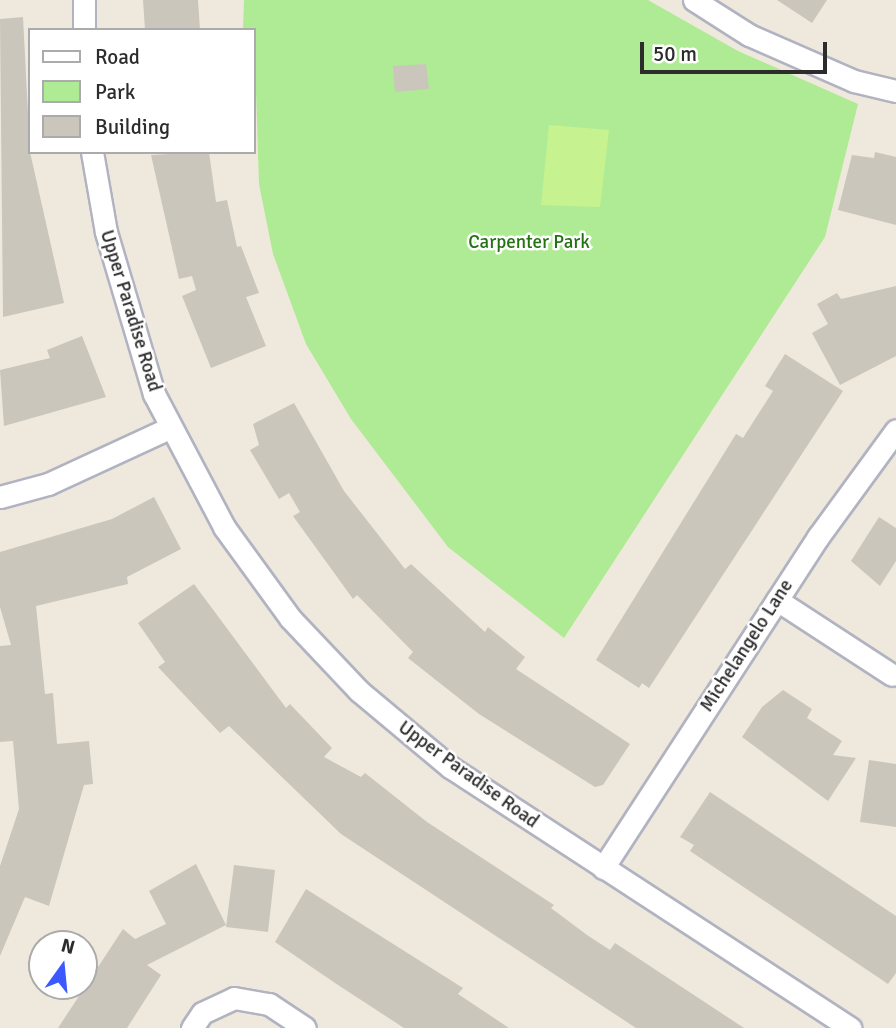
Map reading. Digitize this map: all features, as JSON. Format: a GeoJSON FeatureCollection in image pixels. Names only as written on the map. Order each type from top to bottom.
{"type":"FeatureCollection","features":[{"type":"Feature","properties":{"kind":"street"},"geometry":{"type":"LineString","coordinates":[[84,0],[84,28]]}},
{"type":"Feature","properties":{"kind":"street"},"geometry":{"type":"LineString","coordinates":[[694,0],[760,40],[854,81],[896,91]]}},
{"type":"Feature","properties":{"kind":"street","name":"Upper Paradise Road"},"geometry":{"type":"LineString","coordinates":[[92,154],[106,232],[169,428],[259,577],[339,672],[450,767],[850,1028]]}},
{"type":"Feature","properties":{"kind":"street"},"geometry":{"type":"LineString","coordinates":[[0,497],[48,484],[169,428]]}},
{"type":"Feature","properties":{"kind":"street","name":"Michelangelo Lane"},"geometry":{"type":"LineString","coordinates":[[603,868],[777,600],[896,430]]}},
{"type":"Feature","properties":{"kind":"street"},"geometry":{"type":"LineString","coordinates":[[777,600],[892,675]]}},
{"type":"Feature","properties":{"kind":"street"},"geometry":{"type":"LineString","coordinates":[[192,1028],[202,1013],[234,998],[269,1004],[305,1028]]}},
{"type":"Feature","properties":{"kind":"green space","name":"Carpenter Park"},"geometry":{"type":"Polygon","coordinates":[[[244,0],[648,0],[738,51],[858,104],[825,237],[564,638],[448,547],[351,419],[306,344],[273,254],[259,184],[256,28],[243,28],[244,0]]]}},
{"type":"Feature","properties":{"kind":"green space"},"geometry":{"type":"Polygon","coordinates":[[[549,125],[609,130],[600,207],[541,205],[549,125]]]}},
{"type":"Feature","properties":{"kind":"building"},"geometry":{"type":"Polygon","coordinates":[[[143,0],[198,0],[200,28],[145,28],[143,0]]]}},
{"type":"Feature","properties":{"kind":"building"},"geometry":{"type":"Polygon","coordinates":[[[777,0],[827,0],[812,23],[777,0]]]}},
{"type":"Feature","properties":{"kind":"building"},"geometry":{"type":"Polygon","coordinates":[[[23,17],[28,154],[30,154],[64,303],[3,317],[0,19],[23,17]]]}},
{"type":"Feature","properties":{"kind":"building"},"geometry":{"type":"Polygon","coordinates":[[[426,64],[429,89],[395,92],[393,66],[426,64]]]}},
{"type":"Feature","properties":{"kind":"building"},"geometry":{"type":"Polygon","coordinates":[[[875,152],[896,157],[896,225],[838,210],[852,155],[874,158],[875,152]]]}},
{"type":"Feature","properties":{"kind":"building"},"geometry":{"type":"Polygon","coordinates":[[[209,154],[216,202],[227,200],[237,247],[241,246],[259,293],[246,297],[266,346],[211,368],[182,296],[196,290],[192,276],[179,279],[151,155],[209,154]]]}},
{"type":"Feature","properties":{"kind":"building"},"geometry":{"type":"Polygon","coordinates":[[[896,286],[896,356],[840,385],[812,333],[828,324],[817,304],[837,293],[841,299],[896,286]]]}},
{"type":"Feature","properties":{"kind":"building"},"geometry":{"type":"Polygon","coordinates":[[[82,336],[106,397],[4,426],[0,370],[50,358],[47,350],[82,336]]]}},
{"type":"Feature","properties":{"kind":"building"},"geometry":{"type":"Polygon","coordinates":[[[785,354],[843,391],[649,688],[642,683],[639,688],[596,660],[736,434],[743,438],[773,391],[765,386],[785,354]]]}},
{"type":"Feature","properties":{"kind":"building"},"geometry":{"type":"Polygon","coordinates":[[[294,403],[344,491],[405,569],[411,564],[485,632],[488,627],[525,657],[516,669],[630,744],[603,785],[595,787],[479,714],[408,658],[413,652],[357,595],[353,599],[293,516],[300,512],[289,493],[279,499],[250,450],[259,445],[253,424],[294,403]]]}},
{"type":"Feature","properties":{"kind":"building"},"geometry":{"type":"Polygon","coordinates":[[[154,497],[181,549],[127,577],[128,584],[36,606],[45,694],[53,693],[57,744],[89,741],[93,784],[84,785],[49,906],[25,897],[0,956],[0,866],[19,809],[13,741],[0,742],[0,646],[11,645],[0,607],[0,552],[112,519],[154,497]]]}},
{"type":"Feature","properties":{"kind":"building"},"geometry":{"type":"Polygon","coordinates":[[[879,517],[896,528],[896,561],[880,586],[851,561],[879,517]]]}},
{"type":"Feature","properties":{"kind":"building"},"geometry":{"type":"Polygon","coordinates":[[[194,584],[286,708],[290,704],[332,748],[324,757],[361,777],[365,773],[427,822],[554,905],[551,908],[587,935],[610,950],[615,943],[744,1028],[636,1028],[341,834],[229,726],[220,733],[158,667],[165,662],[138,623],[194,584]]]}},
{"type":"Feature","properties":{"kind":"building"},"geometry":{"type":"Polygon","coordinates":[[[783,690],[812,709],[807,718],[842,741],[833,755],[856,758],[828,801],[742,737],[762,707],[783,690]]]}},
{"type":"Feature","properties":{"kind":"building"},"geometry":{"type":"Polygon","coordinates":[[[869,760],[896,764],[896,827],[860,822],[869,760]]]}},
{"type":"Feature","properties":{"kind":"building"},"geometry":{"type":"Polygon","coordinates":[[[710,792],[896,916],[896,973],[888,984],[690,851],[694,845],[680,837],[710,792]]]}},
{"type":"Feature","properties":{"kind":"building"},"geometry":{"type":"Polygon","coordinates":[[[196,864],[226,925],[147,965],[161,975],[127,1028],[58,1028],[76,1000],[98,1000],[98,967],[123,929],[135,939],[166,924],[149,891],[196,864]]]}},
{"type":"Feature","properties":{"kind":"building"},"geometry":{"type":"Polygon","coordinates":[[[234,865],[275,870],[268,932],[226,927],[234,865]]]}},
{"type":"Feature","properties":{"kind":"building"},"geometry":{"type":"Polygon","coordinates":[[[306,889],[463,988],[458,994],[509,1028],[404,1028],[275,942],[306,889]]]}}]}
